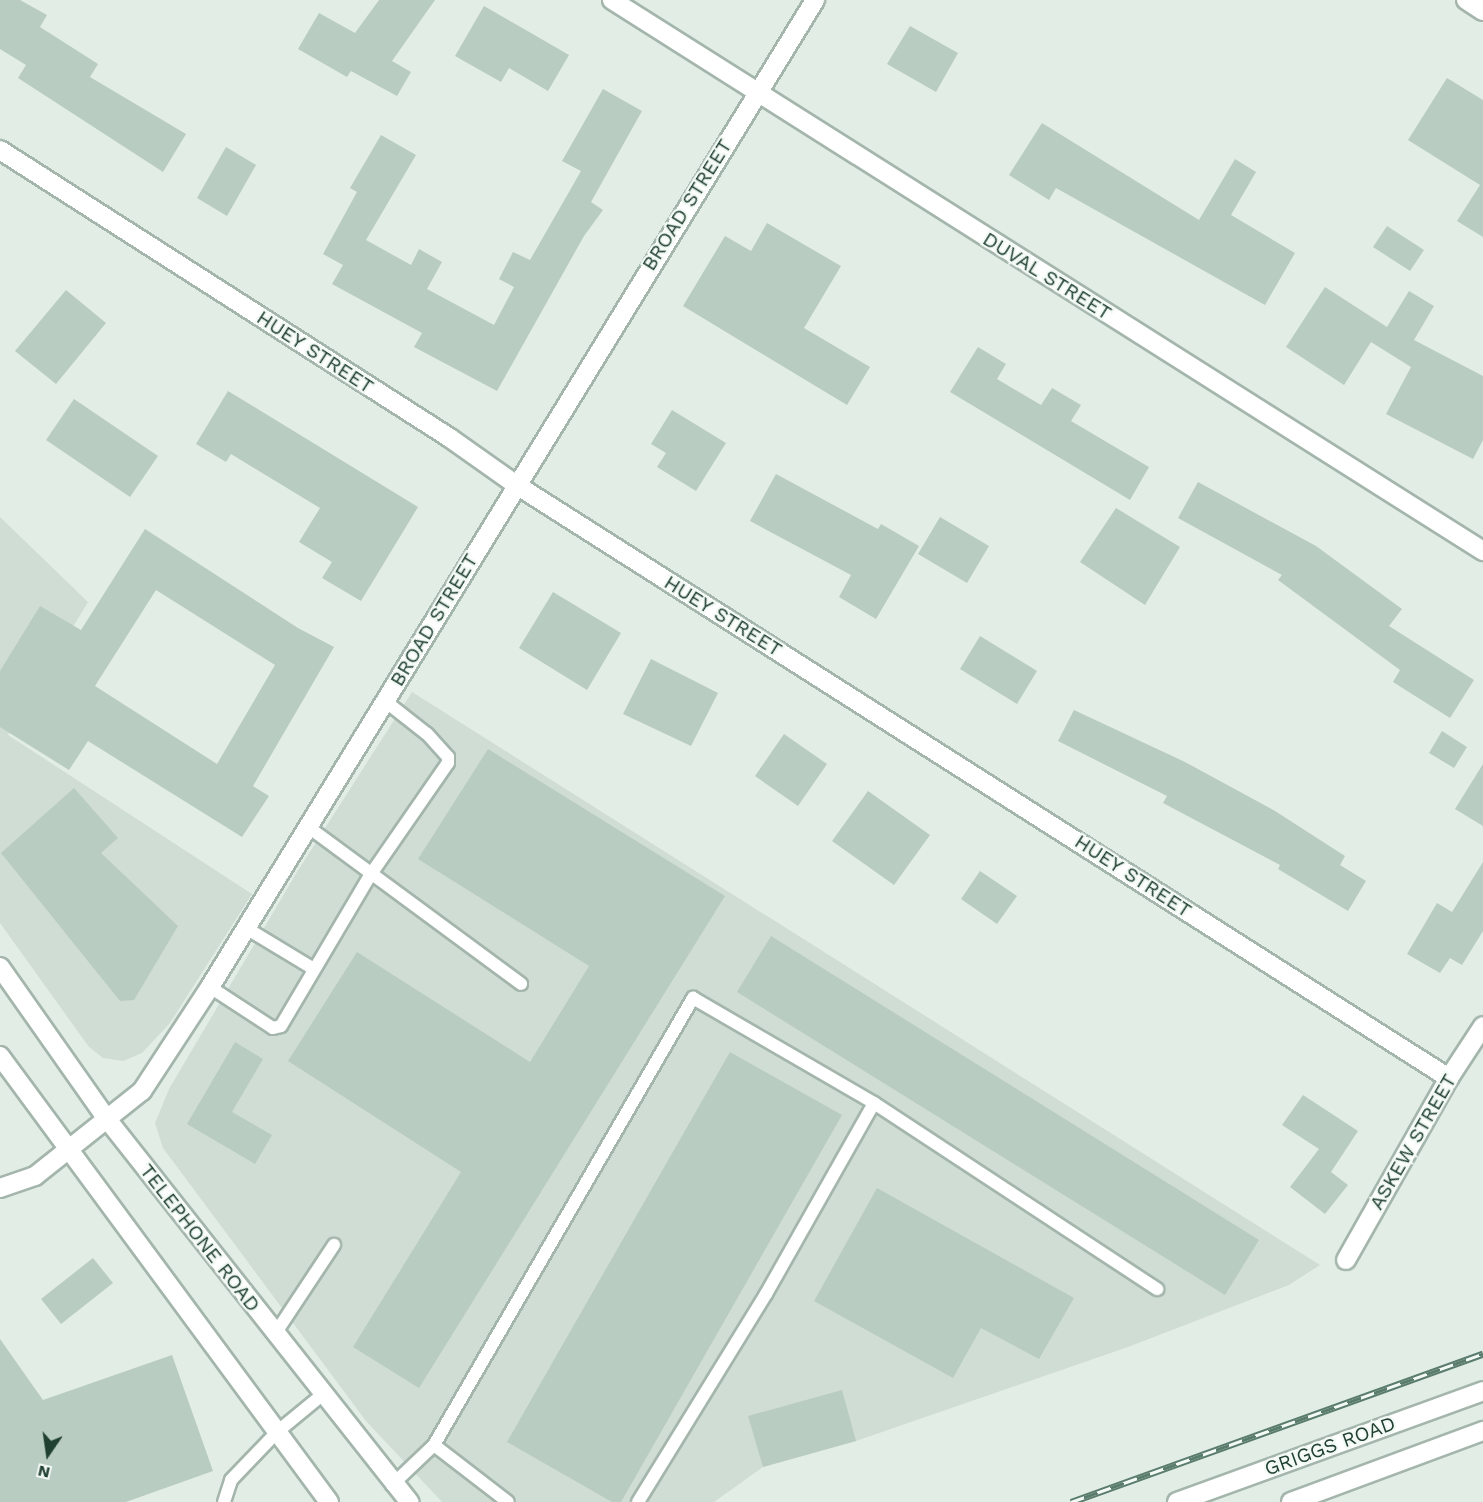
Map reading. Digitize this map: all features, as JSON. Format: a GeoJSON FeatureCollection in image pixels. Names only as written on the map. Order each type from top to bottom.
{"type":"FeatureCollection","features":[{"type":"Feature","properties":{"kind":"street","name":"DUVAL STREET"},"geometry":{"type":"LineString","coordinates":[[612,0],[1483,551]]}},
{"type":"Feature","properties":{"kind":"street","name":"BROAD STREET"},"geometry":{"type":"LineString","coordinates":[[0,1188],[35,1176],[142,1091],[210,987],[515,484],[815,0]]}},
{"type":"Feature","properties":{"kind":"street"},"geometry":{"type":"LineString","coordinates":[[1466,0],[1483,11]]}},
{"type":"Feature","properties":{"kind":"street","name":"HUEY STREET"},"geometry":{"type":"LineString","coordinates":[[0,150],[450,438],[515,484],[1449,1077]]}},
{"type":"Feature","properties":{"kind":"street","name":"TELEPHONE ROAD"},"geometry":{"type":"LineString","coordinates":[[0,967],[107,1119],[392,1485],[409,1502]]}},
{"type":"Feature","properties":{"kind":"street","name":"ASKEW STREET"},"geometry":{"type":"LineString","coordinates":[[1346,1260],[1449,1077],[1483,1026]]}},
{"type":"Feature","properties":{"kind":"street"},"geometry":{"type":"LineString","coordinates":[[0,1056],[329,1502]]}},
{"type":"Feature","properties":{"kind":"street","name":"GRIGGS ROAD"},"geometry":{"type":"LineString","coordinates":[[1177,1502],[1483,1391]]}},
{"type":"Feature","properties":{"kind":"street","name":"GRIGGS ROAD"},"geometry":{"type":"LineString","coordinates":[[1291,1502],[1483,1431]]}},
{"type":"Feature","properties":{"kind":"lane"},"geometry":{"type":"LineString","coordinates":[[210,987],[278,1028],[371,874],[449,760],[427,734],[385,701]]}},
{"type":"Feature","properties":{"kind":"lane"},"geometry":{"type":"LineString","coordinates":[[307,826],[521,984]]}},
{"type":"Feature","properties":{"kind":"lane"},"geometry":{"type":"LineString","coordinates":[[246,928],[314,969]]}},
{"type":"Feature","properties":{"kind":"lane"},"geometry":{"type":"LineString","coordinates":[[392,1485],[434,1444],[693,998],[874,1102],[1157,1289]]}},
{"type":"Feature","properties":{"kind":"lane"},"geometry":{"type":"LineString","coordinates":[[638,1502],[766,1294],[874,1102]]}},
{"type":"Feature","properties":{"kind":"lane"},"geometry":{"type":"LineString","coordinates":[[275,1334],[334,1245]]}},
{"type":"Feature","properties":{"kind":"lane"},"geometry":{"type":"LineString","coordinates":[[224,1502],[231,1480],[277,1432],[322,1395]]}},
{"type":"Feature","properties":{"kind":"lane"},"geometry":{"type":"LineString","coordinates":[[434,1444],[508,1502]]}},
{"type":"Feature","properties":{"kind":"shaded area"},"geometry":{"type":"Polygon","coordinates":[[[0,517],[88,602],[8,735],[252,894],[170,1023],[142,1053],[123,1061],[103,1058],[89,1047],[0,923],[0,517]]]}},
{"type":"Feature","properties":{"kind":"shaded area"},"geometry":{"type":"Polygon","coordinates":[[[412,692],[1320,1265],[1289,1285],[1128,1347],[856,1441],[763,1467],[714,1502],[442,1502],[366,1421],[163,1148],[155,1123],[169,1089],[297,872],[412,692]]]}},
{"type":"Feature","properties":{"kind":"building"},"geometry":{"type":"Polygon","coordinates":[[[0,0],[20,0],[47,15],[40,27],[98,64],[90,77],[186,134],[163,172],[18,78],[26,65],[0,49],[0,0]]]}},
{"type":"Feature","properties":{"kind":"building"},"geometry":{"type":"Polygon","coordinates":[[[379,0],[435,0],[392,61],[411,72],[397,96],[351,71],[347,77],[298,49],[319,13],[355,33],[379,0]]]}},
{"type":"Feature","properties":{"kind":"building"},"geometry":{"type":"Polygon","coordinates":[[[484,6],[569,55],[548,91],[509,68],[501,82],[455,56],[484,6]]]}},
{"type":"Feature","properties":{"kind":"building"},"geometry":{"type":"Polygon","coordinates":[[[910,26],[958,53],[936,92],[887,64],[910,26]]]}},
{"type":"Feature","properties":{"kind":"building"},"geometry":{"type":"Polygon","coordinates":[[[1447,78],[1483,100],[1483,237],[1457,221],[1480,185],[1408,140],[1447,78]]]}},
{"type":"Feature","properties":{"kind":"building"},"geometry":{"type":"Polygon","coordinates":[[[603,89],[642,111],[591,202],[603,210],[584,236],[497,391],[414,347],[422,333],[332,284],[343,265],[323,254],[357,192],[350,188],[381,135],[416,155],[366,240],[411,265],[419,249],[442,262],[427,289],[494,325],[514,287],[499,279],[513,252],[530,260],[581,171],[562,161],[603,89]]]}},
{"type":"Feature","properties":{"kind":"building"},"geometry":{"type":"Polygon","coordinates":[[[1042,123],[1199,220],[1235,159],[1256,172],[1231,215],[1295,253],[1265,305],[1056,188],[1049,200],[1009,175],[1042,123]]]}},
{"type":"Feature","properties":{"kind":"building"},"geometry":{"type":"Polygon","coordinates":[[[226,147],[256,165],[227,216],[197,198],[226,147]]]}},
{"type":"Feature","properties":{"kind":"building"},"geometry":{"type":"Polygon","coordinates":[[[767,223],[841,266],[804,328],[870,367],[847,405],[683,306],[725,236],[751,251],[767,223]]]}},
{"type":"Feature","properties":{"kind":"building"},"geometry":{"type":"Polygon","coordinates":[[[1387,226],[1424,250],[1410,271],[1373,247],[1387,226]]]}},
{"type":"Feature","properties":{"kind":"building"},"geometry":{"type":"Polygon","coordinates":[[[1325,287],[1387,327],[1409,291],[1434,306],[1414,340],[1483,376],[1483,440],[1473,459],[1386,414],[1411,367],[1371,342],[1344,385],[1286,347],[1325,287]]]}},
{"type":"Feature","properties":{"kind":"building"},"geometry":{"type":"Polygon","coordinates":[[[66,290],[106,323],[56,384],[15,351],[66,290]]]}},
{"type":"Feature","properties":{"kind":"building"},"geometry":{"type":"Polygon","coordinates":[[[978,347],[1006,364],[997,379],[1041,405],[1052,388],[1081,405],[1071,421],[1149,467],[1130,500],[950,392],[978,347]]]}},
{"type":"Feature","properties":{"kind":"building"},"geometry":{"type":"Polygon","coordinates":[[[228,391],[418,507],[361,601],[322,578],[332,562],[299,542],[320,508],[231,454],[226,462],[196,444],[228,391]]]}},
{"type":"Feature","properties":{"kind":"building"},"geometry":{"type":"Polygon","coordinates":[[[74,399],[158,456],[130,497],[46,440],[74,399]]]}},
{"type":"Feature","properties":{"kind":"building"},"geometry":{"type":"Polygon","coordinates":[[[672,410],[726,443],[696,491],[657,467],[666,453],[651,444],[672,410]]]}},
{"type":"Feature","properties":{"kind":"building"},"geometry":{"type":"Polygon","coordinates":[[[776,474],[878,529],[881,524],[919,546],[876,619],[839,597],[851,575],[750,521],[776,474]]]}},
{"type":"Feature","properties":{"kind":"building"},"geometry":{"type":"Polygon","coordinates":[[[1198,482],[1316,546],[1402,609],[1389,626],[1474,680],[1450,718],[1393,682],[1400,670],[1278,580],[1282,575],[1178,518],[1198,482]]]}},
{"type":"Feature","properties":{"kind":"building"},"geometry":{"type":"Polygon","coordinates":[[[1116,508],[1180,547],[1145,605],[1080,562],[1116,508]]]}},
{"type":"Feature","properties":{"kind":"building"},"geometry":{"type":"Polygon","coordinates":[[[940,517],[989,546],[967,583],[918,554],[940,517]]]}},
{"type":"Feature","properties":{"kind":"building"},"geometry":{"type":"Polygon","coordinates":[[[145,529],[298,628],[334,647],[253,786],[269,796],[242,837],[88,741],[69,770],[0,727],[0,671],[40,606],[81,630],[145,529]],[[156,590],[95,686],[217,764],[275,665],[156,590]]]}},
{"type":"Feature","properties":{"kind":"building"},"geometry":{"type":"Polygon","coordinates":[[[553,592],[621,633],[587,690],[519,648],[553,592]]]}},
{"type":"Feature","properties":{"kind":"building"},"geometry":{"type":"Polygon","coordinates":[[[980,636],[1037,671],[1017,704],[960,669],[980,636]]]}},
{"type":"Feature","properties":{"kind":"building"},"geometry":{"type":"Polygon","coordinates":[[[651,659],[718,693],[691,746],[623,714],[651,659]]]}},
{"type":"Feature","properties":{"kind":"building"},"geometry":{"type":"Polygon","coordinates":[[[1074,710],[1185,762],[1275,811],[1345,856],[1340,865],[1366,881],[1348,911],[1278,869],[1280,865],[1163,803],[1167,796],[1058,741],[1074,710]]]}},
{"type":"Feature","properties":{"kind":"building"},"geometry":{"type":"Polygon","coordinates":[[[1442,731],[1467,747],[1454,768],[1429,753],[1442,731]]]}},
{"type":"Feature","properties":{"kind":"building"},"geometry":{"type":"Polygon","coordinates":[[[784,734],[827,764],[798,806],[755,776],[784,734]]]}},
{"type":"Feature","properties":{"kind":"building"},"geometry":{"type":"Polygon","coordinates":[[[488,749],[725,896],[419,1388],[353,1347],[461,1172],[288,1061],[357,952],[530,1062],[589,966],[418,859],[488,749]]]}},
{"type":"Feature","properties":{"kind":"building"},"geometry":{"type":"Polygon","coordinates":[[[1483,764],[1483,826],[1455,809],[1483,764]]]}},
{"type":"Feature","properties":{"kind":"building"},"geometry":{"type":"Polygon","coordinates":[[[74,788],[118,838],[101,853],[178,926],[134,1000],[120,1001],[1,853],[74,788]]]}},
{"type":"Feature","properties":{"kind":"building"},"geometry":{"type":"Polygon","coordinates":[[[868,791],[930,835],[894,885],[832,841],[868,791]]]}},
{"type":"Feature","properties":{"kind":"building"},"geometry":{"type":"Polygon","coordinates":[[[1483,862],[1483,931],[1462,965],[1450,958],[1440,973],[1407,954],[1437,903],[1452,912],[1483,862]]]}},
{"type":"Feature","properties":{"kind":"building"},"geometry":{"type":"Polygon","coordinates":[[[980,871],[1017,896],[997,924],[961,899],[980,871]]]}},
{"type":"Feature","properties":{"kind":"building"},"geometry":{"type":"Polygon","coordinates":[[[771,936],[1259,1240],[1225,1295],[737,992],[771,936]]]}},
{"type":"Feature","properties":{"kind":"building"},"geometry":{"type":"Polygon","coordinates":[[[235,1042],[263,1059],[232,1112],[272,1135],[255,1164],[187,1124],[235,1042]]]}},
{"type":"Feature","properties":{"kind":"building"},"geometry":{"type":"Polygon","coordinates":[[[730,1052],[842,1115],[621,1502],[612,1502],[507,1442],[730,1052]]]}},
{"type":"Feature","properties":{"kind":"building"},"geometry":{"type":"Polygon","coordinates":[[[1303,1095],[1358,1131],[1331,1172],[1348,1185],[1325,1214],[1290,1187],[1319,1149],[1282,1125],[1303,1095]]]}},
{"type":"Feature","properties":{"kind":"building"},"geometry":{"type":"Polygon","coordinates":[[[877,1188],[1074,1298],[1039,1359],[981,1328],[953,1378],[814,1301],[877,1188]]]}},
{"type":"Feature","properties":{"kind":"building"},"geometry":{"type":"Polygon","coordinates":[[[93,1258],[113,1283],[61,1324],[41,1299],[93,1258]]]}},
{"type":"Feature","properties":{"kind":"building"},"geometry":{"type":"Polygon","coordinates":[[[0,1339],[43,1400],[172,1355],[213,1471],[126,1502],[0,1502],[0,1339]]]}},
{"type":"Feature","properties":{"kind":"building"},"geometry":{"type":"Polygon","coordinates":[[[842,1390],[856,1441],[763,1467],[748,1416],[842,1390]]]}},
{"type":"Feature","properties":{"kind":"railway"},"geometry":{"type":"LineString","coordinates":[[1071,1502],[1483,1354]]}}]}
